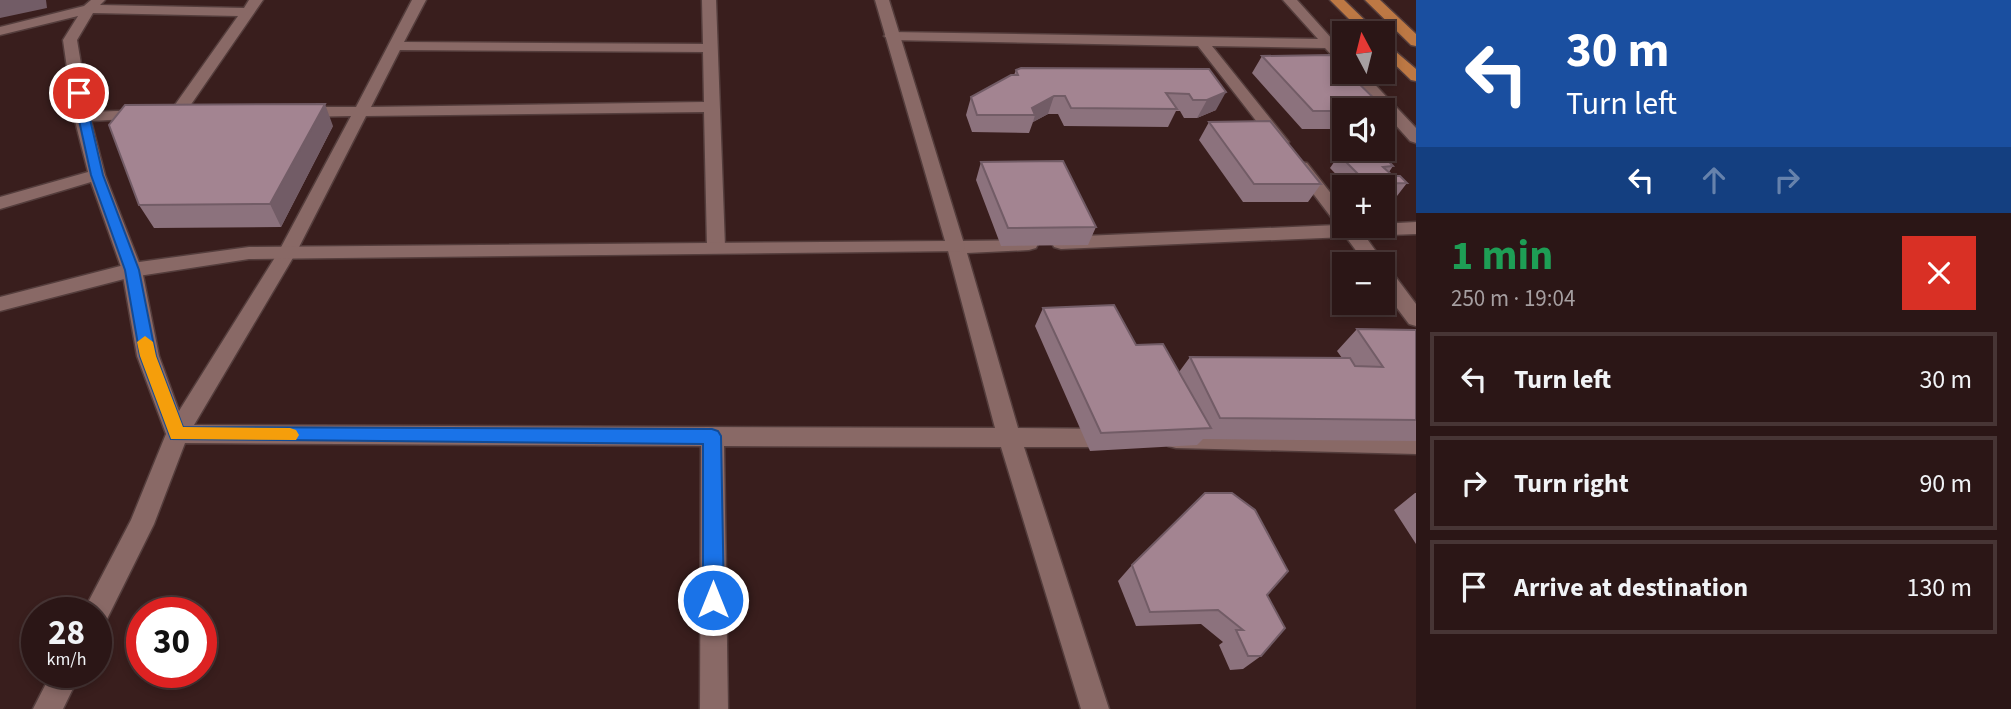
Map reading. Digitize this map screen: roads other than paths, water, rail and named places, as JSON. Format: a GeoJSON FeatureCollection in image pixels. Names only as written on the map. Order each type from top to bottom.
{"type":"FeatureCollection","features":[{"type":"Feature","properties":{"kind":"main road"},"geometry":{"type":"LineString","coordinates":[[1337,0],[1359,21]]}},
{"type":"Feature","properties":{"kind":"main road"},"geometry":{"type":"LineString","coordinates":[[1372,0],[1416,42]]}},
{"type":"Feature","properties":{"kind":"main road"},"geometry":{"type":"LineString","coordinates":[[1395,57],[1416,77]]}},
{"type":"Feature","properties":{"kind":"street"},"geometry":{"type":"LineString","coordinates":[[105,597],[142,524],[177,434],[288,251],[419,0]]}},
{"type":"Feature","properties":{"kind":"street"},"geometry":{"type":"LineString","coordinates":[[709,0],[716,247]]}},
{"type":"Feature","properties":{"kind":"street"},"geometry":{"type":"LineString","coordinates":[[881,0],[956,247],[1009,436],[1094,709]]}},
{"type":"Feature","properties":{"kind":"street"},"geometry":{"type":"LineString","coordinates":[[1290,0],[1332,39]]}},
{"type":"Feature","properties":{"kind":"street"},"geometry":{"type":"LineString","coordinates":[[93,4],[70,40],[82,117],[97,175],[132,270],[148,356],[177,434]]}},
{"type":"Feature","properties":{"kind":"street"},"geometry":{"type":"LineString","coordinates":[[0,31],[93,4],[252,6]]}},
{"type":"Feature","properties":{"kind":"street"},"geometry":{"type":"LineString","coordinates":[[82,117],[184,113],[252,6]]}},
{"type":"Feature","properties":{"kind":"street"},"geometry":{"type":"LineString","coordinates":[[891,36],[1332,44]]}},
{"type":"Feature","properties":{"kind":"street"},"geometry":{"type":"LineString","coordinates":[[1202,42],[1332,207]]}},
{"type":"Feature","properties":{"kind":"street"},"geometry":{"type":"LineString","coordinates":[[397,46],[710,47]]}},
{"type":"Feature","properties":{"kind":"street"},"geometry":{"type":"LineString","coordinates":[[1365,84],[1416,138]]}},
{"type":"Feature","properties":{"kind":"street"},"geometry":{"type":"LineString","coordinates":[[283,113],[712,107]]}},
{"type":"Feature","properties":{"kind":"street"},"geometry":{"type":"LineString","coordinates":[[0,203],[97,175]]}},
{"type":"Feature","properties":{"kind":"street"},"geometry":{"type":"LineString","coordinates":[[0,304],[132,270],[249,253],[956,247],[1332,227]]}},
{"type":"Feature","properties":{"kind":"street"},"geometry":{"type":"LineString","coordinates":[[1395,227],[1416,228]]}},
{"type":"Feature","properties":{"kind":"street"},"geometry":{"type":"LineString","coordinates":[[1356,238],[1367,252]]}},
{"type":"Feature","properties":{"kind":"street"},"geometry":{"type":"LineString","coordinates":[[1395,291],[1416,319]]}},
{"type":"Feature","properties":{"kind":"street"},"geometry":{"type":"LineString","coordinates":[[177,434],[1009,436],[1131,439]]}},
{"type":"Feature","properties":{"kind":"street"},"geometry":{"type":"LineString","coordinates":[[712,436],[714,709]]}},
{"type":"Feature","properties":{"kind":"street"},"geometry":{"type":"LineString","coordinates":[[1158,439],[1416,444]]}},
{"type":"Feature","properties":{"kind":"street"},"geometry":{"type":"LineString","coordinates":[[47,709],[58,688]]}}]}
